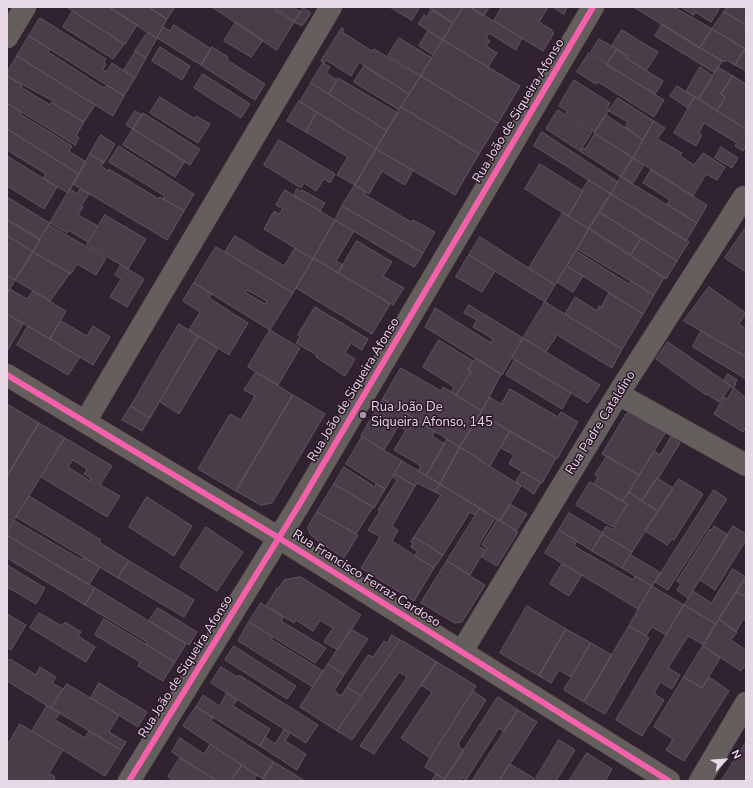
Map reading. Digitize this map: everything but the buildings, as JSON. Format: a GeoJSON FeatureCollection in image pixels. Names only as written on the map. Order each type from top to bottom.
{"type":"FeatureCollection","features":[{"type":"Feature","properties":{"kind":"street"},"geometry":{"type":"LineString","coordinates":[[7,37],[25,7]]}},
{"type":"Feature","properties":{"kind":"street"},"geometry":{"type":"LineString","coordinates":[[85,422],[330,7]]}},
{"type":"Feature","properties":{"kind":"street","name":"Rua João de Siqueira Afonso"},"geometry":{"type":"LineString","coordinates":[[129,781],[279,538],[593,7]]}},
{"type":"Feature","properties":{"kind":"street","name":"Rua Padre Cataldino"},"geometry":{"type":"LineString","coordinates":[[462,651],[618,394],[744,197]]}},
{"type":"Feature","properties":{"kind":"street","name":"Rua Francisco Ferraz Cardoso"},"geometry":{"type":"LineString","coordinates":[[7,375],[279,538],[669,781]]}},
{"type":"Feature","properties":{"kind":"street"},"geometry":{"type":"LineString","coordinates":[[618,394],[746,465]]}},
{"type":"Feature","properties":{"kind":"street"},"geometry":{"type":"LineString","coordinates":[[700,781],[746,703]]}},
{"type":"Feature","properties":{"kind":"cycle path"},"geometry":{"type":"LineString","coordinates":[[129,781],[299,505],[593,7]]}},
{"type":"Feature","properties":{"kind":"cycle path"},"geometry":{"type":"LineString","coordinates":[[7,375],[279,538],[669,781]]}},
{"type":"Feature","properties":{"kind":"place","name":"Rua João De Siqueira Afonso, 145"},"geometry":{"type":"Point","coordinates":[363,415]}}]}
